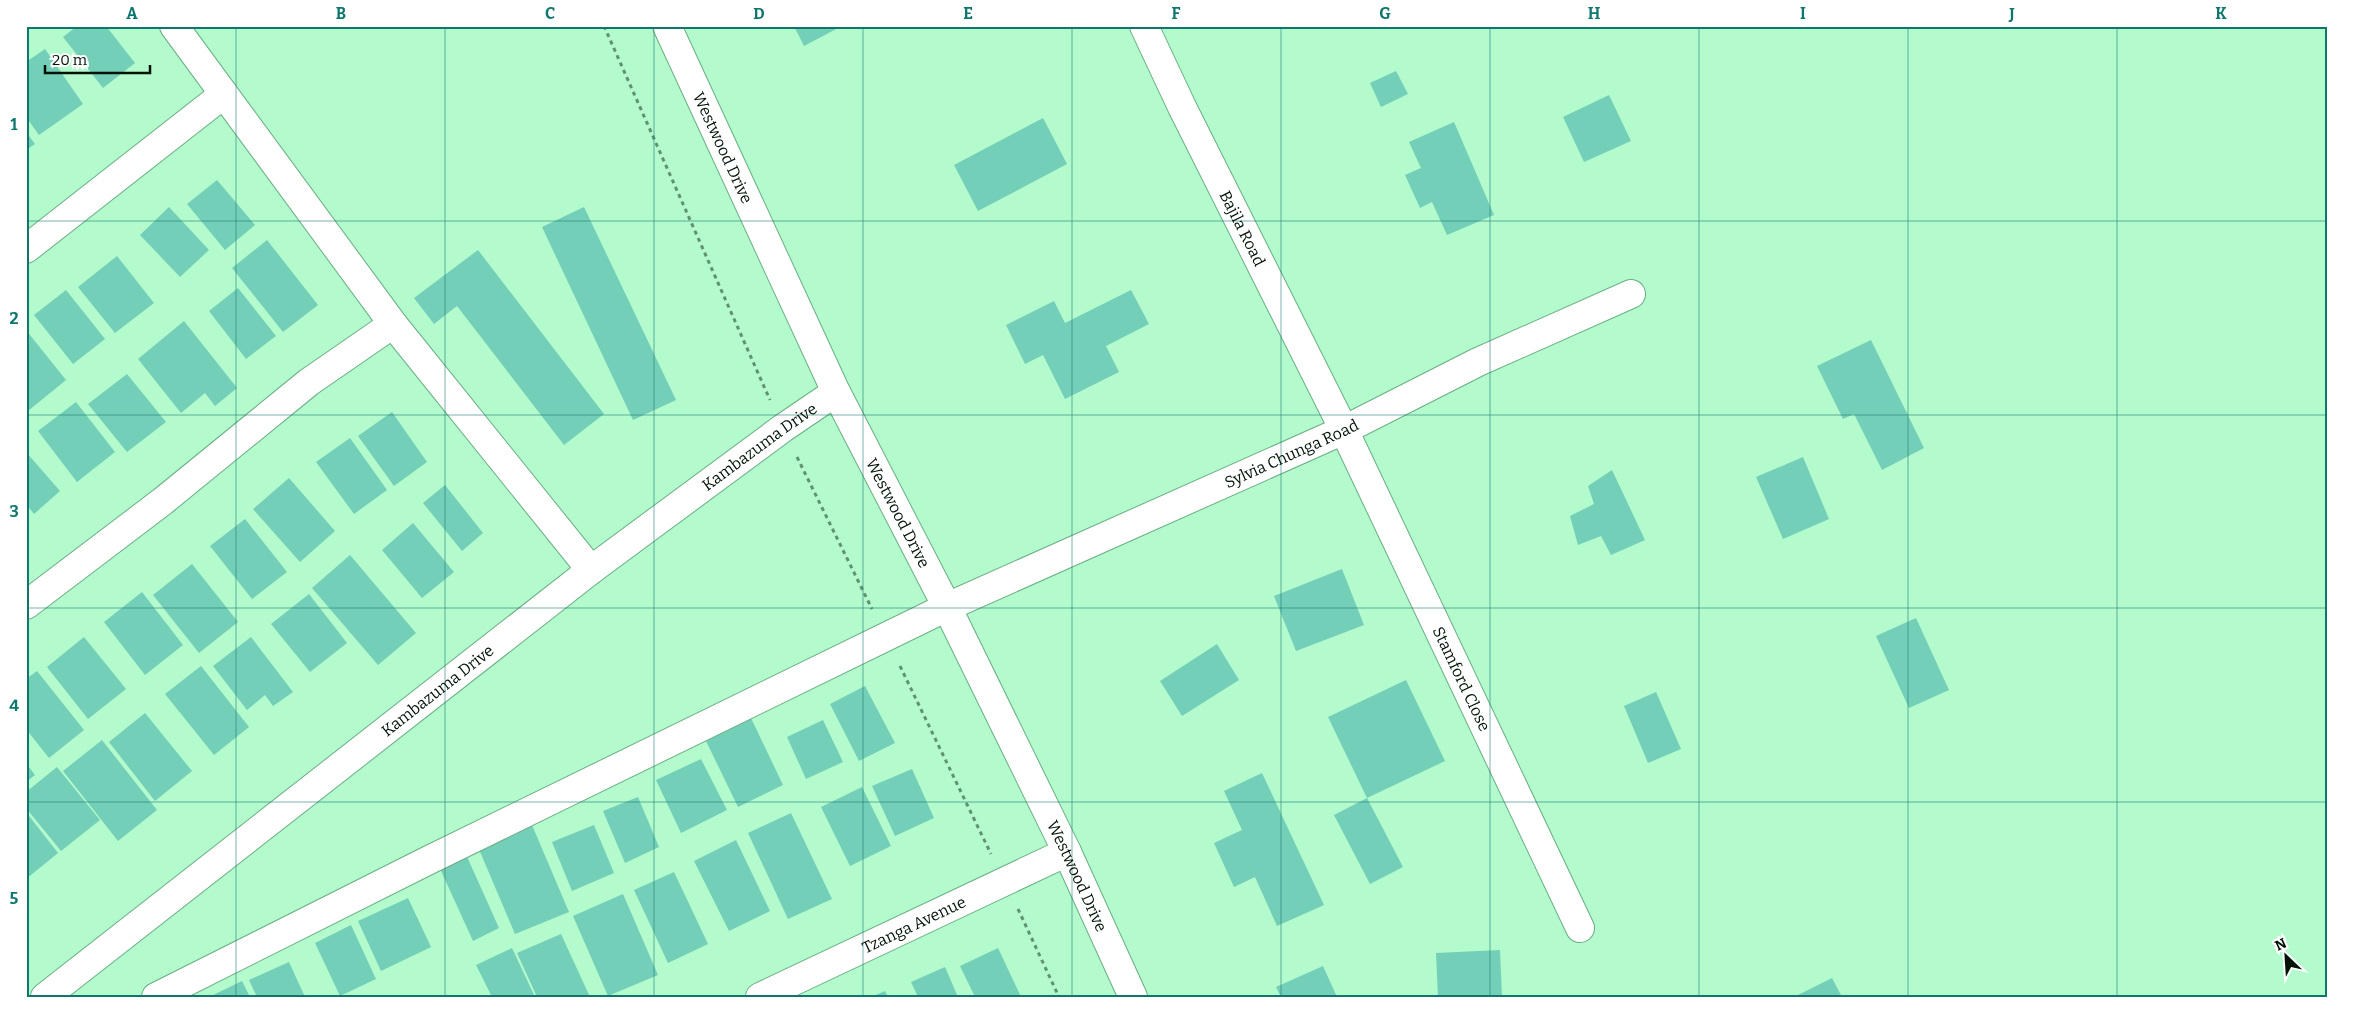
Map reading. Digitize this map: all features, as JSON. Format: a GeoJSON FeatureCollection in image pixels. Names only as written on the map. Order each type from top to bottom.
{"type":"FeatureCollection","features":[{"type":"Feature","properties":{"kind":"street"},"geometry":{"type":"LineString","coordinates":[[174,26],[393,324],[591,570]]}},
{"type":"Feature","properties":{"kind":"street","name":"Westwood Drive"},"geometry":{"type":"LineString","coordinates":[[667,26],[836,392],[947,607],[1067,852],[1133,997]]}},
{"type":"Feature","properties":{"kind":"street","name":"Bajila Road"},"geometry":{"type":"LineString","coordinates":[[1144,26],[1182,107],[1344,430]]}},
{"type":"Feature","properties":{"kind":"street"},"geometry":{"type":"LineString","coordinates":[[26,249],[224,94]]}},
{"type":"Feature","properties":{"kind":"street","name":"Sylvia Chunga Road"},"geometry":{"type":"LineString","coordinates":[[156,997],[886,636],[1344,430],[1478,362],[1632,294]]}},
{"type":"Feature","properties":{"kind":"street"},"geometry":{"type":"LineString","coordinates":[[26,605],[163,501],[309,382],[393,324]]}},
{"type":"Feature","properties":{"kind":"street","name":"Kambazuma Drive"},"geometry":{"type":"LineString","coordinates":[[45,997],[591,570],[783,428],[836,392]]}},
{"type":"Feature","properties":{"kind":"street","name":"Stamford Close"},"geometry":{"type":"LineString","coordinates":[[1344,430],[1580,928]]}},
{"type":"Feature","properties":{"kind":"street","name":"Tzanga Avenue"},"geometry":{"type":"LineString","coordinates":[[760,997],[1067,852]]}},
{"type":"Feature","properties":{"kind":"path"},"geometry":{"type":"LineString","coordinates":[[604,26],[783,428],[886,636],[1059,997]]}},
{"type":"Feature","properties":{"kind":"building"},"geometry":{"type":"Polygon","coordinates":[[[77,26],[106,26],[135,63],[103,88],[63,37],[77,26]]]}},
{"type":"Feature","properties":{"kind":"building"},"geometry":{"type":"Polygon","coordinates":[[[794,26],[842,26],[804,46],[794,26]]]}},
{"type":"Feature","properties":{"kind":"building"},"geometry":{"type":"Polygon","coordinates":[[[45,49],[83,104],[39,135],[26,117],[26,62],[45,49]]]}},
{"type":"Feature","properties":{"kind":"building"},"geometry":{"type":"Polygon","coordinates":[[[1396,71],[1408,94],[1381,107],[1370,83],[1396,71]]]}},
{"type":"Feature","properties":{"kind":"building"},"geometry":{"type":"Polygon","coordinates":[[[1609,95],[1631,141],[1584,162],[1563,117],[1609,95]]]}},
{"type":"Feature","properties":{"kind":"building"},"geometry":{"type":"Polygon","coordinates":[[[1043,118],[1067,164],[978,211],[954,165],[1043,118]]]}},
{"type":"Feature","properties":{"kind":"building"},"geometry":{"type":"Polygon","coordinates":[[[1454,122],[1494,215],[1447,235],[1432,202],[1420,208],[1405,175],[1421,168],[1409,142],[1454,122]]]}},
{"type":"Feature","properties":{"kind":"building"},"geometry":{"type":"Polygon","coordinates":[[[26,132],[35,144],[26,150],[26,132]]]}},
{"type":"Feature","properties":{"kind":"building"},"geometry":{"type":"Polygon","coordinates":[[[217,180],[255,225],[225,250],[187,204],[217,180]]]}},
{"type":"Feature","properties":{"kind":"building"},"geometry":{"type":"Polygon","coordinates":[[[169,207],[209,250],[180,277],[140,235],[169,207]]]}},
{"type":"Feature","properties":{"kind":"building"},"geometry":{"type":"Polygon","coordinates":[[[584,207],[676,400],[633,420],[542,227],[584,207]]]}},
{"type":"Feature","properties":{"kind":"building"},"geometry":{"type":"Polygon","coordinates":[[[267,240],[318,305],[283,332],[232,268],[267,240]]]}},
{"type":"Feature","properties":{"kind":"building"},"geometry":{"type":"Polygon","coordinates":[[[478,250],[604,414],[564,445],[457,306],[434,324],[414,298],[478,250]]]}},
{"type":"Feature","properties":{"kind":"building"},"geometry":{"type":"Polygon","coordinates":[[[117,256],[154,303],[115,333],[78,287],[117,256]]]}},
{"type":"Feature","properties":{"kind":"building"},"geometry":{"type":"Polygon","coordinates":[[[238,288],[276,336],[246,359],[209,311],[238,288]]]}},
{"type":"Feature","properties":{"kind":"building"},"geometry":{"type":"Polygon","coordinates":[[[66,290],[105,339],[73,364],[34,315],[66,290]]]}},
{"type":"Feature","properties":{"kind":"building"},"geometry":{"type":"Polygon","coordinates":[[[1131,290],[1149,324],[1106,346],[1119,372],[1065,399],[1043,355],[1025,364],[1006,325],[1054,301],[1065,323],[1131,290]]]}},
{"type":"Feature","properties":{"kind":"building"},"geometry":{"type":"Polygon","coordinates":[[[184,321],[237,388],[215,406],[205,393],[181,413],[138,359],[184,321]]]}},
{"type":"Feature","properties":{"kind":"building"},"geometry":{"type":"Polygon","coordinates":[[[26,330],[66,380],[28,411],[26,409],[26,330]]]}},
{"type":"Feature","properties":{"kind":"building"},"geometry":{"type":"Polygon","coordinates":[[[1871,340],[1924,448],[1882,470],[1854,414],[1843,419],[1817,366],[1871,340]]]}},
{"type":"Feature","properties":{"kind":"building"},"geometry":{"type":"Polygon","coordinates":[[[127,374],[166,422],[127,452],[88,404],[127,374]]]}},
{"type":"Feature","properties":{"kind":"building"},"geometry":{"type":"Polygon","coordinates":[[[76,402],[115,452],[77,482],[38,431],[76,402]]]}},
{"type":"Feature","properties":{"kind":"building"},"geometry":{"type":"Polygon","coordinates":[[[392,412],[427,462],[394,486],[358,436],[392,412]]]}},
{"type":"Feature","properties":{"kind":"building"},"geometry":{"type":"Polygon","coordinates":[[[350,438],[387,490],[354,514],[316,462],[350,438]]]}},
{"type":"Feature","properties":{"kind":"building"},"geometry":{"type":"Polygon","coordinates":[[[26,452],[60,491],[34,514],[26,504],[26,452]]]}},
{"type":"Feature","properties":{"kind":"building"},"geometry":{"type":"Polygon","coordinates":[[[1803,457],[1829,519],[1783,539],[1756,477],[1803,457]]]}},
{"type":"Feature","properties":{"kind":"building"},"geometry":{"type":"Polygon","coordinates":[[[1612,470],[1645,540],[1611,555],[1601,536],[1578,545],[1570,516],[1594,504],[1588,486],[1612,470]]]}},
{"type":"Feature","properties":{"kind":"building"},"geometry":{"type":"Polygon","coordinates":[[[289,478],[335,531],[300,562],[253,509],[289,478]]]}},
{"type":"Feature","properties":{"kind":"building"},"geometry":{"type":"Polygon","coordinates":[[[445,485],[483,533],[462,551],[423,503],[445,485]]]}},
{"type":"Feature","properties":{"kind":"building"},"geometry":{"type":"Polygon","coordinates":[[[245,519],[287,572],[252,599],[210,546],[245,519]]]}},
{"type":"Feature","properties":{"kind":"building"},"geometry":{"type":"Polygon","coordinates":[[[413,523],[454,572],[422,598],[382,550],[413,523]]]}},
{"type":"Feature","properties":{"kind":"building"},"geometry":{"type":"Polygon","coordinates":[[[350,555],[416,633],[378,665],[312,588],[350,555]]]}},
{"type":"Feature","properties":{"kind":"building"},"geometry":{"type":"Polygon","coordinates":[[[192,564],[238,622],[199,653],[153,595],[192,564]]]}},
{"type":"Feature","properties":{"kind":"building"},"geometry":{"type":"Polygon","coordinates":[[[1342,569],[1364,625],[1296,651],[1274,596],[1342,569]]]}},
{"type":"Feature","properties":{"kind":"building"},"geometry":{"type":"Polygon","coordinates":[[[142,592],[183,645],[145,675],[104,622],[142,592]]]}},
{"type":"Feature","properties":{"kind":"building"},"geometry":{"type":"Polygon","coordinates":[[[309,594],[347,643],[310,672],[271,624],[309,594]]]}},
{"type":"Feature","properties":{"kind":"building"},"geometry":{"type":"Polygon","coordinates":[[[1916,618],[1949,690],[1909,708],[1876,636],[1916,618]]]}},
{"type":"Feature","properties":{"kind":"building"},"geometry":{"type":"Polygon","coordinates":[[[84,637],[126,689],[88,719],[47,667],[84,637]]]}},
{"type":"Feature","properties":{"kind":"building"},"geometry":{"type":"Polygon","coordinates":[[[251,637],[293,692],[273,706],[265,695],[247,710],[213,666],[251,637]]]}},
{"type":"Feature","properties":{"kind":"building"},"geometry":{"type":"Polygon","coordinates":[[[1217,644],[1239,680],[1182,716],[1160,681],[1217,644]]]}},
{"type":"Feature","properties":{"kind":"building"},"geometry":{"type":"Polygon","coordinates":[[[201,666],[249,727],[214,755],[165,694],[201,666]]]}},
{"type":"Feature","properties":{"kind":"building"},"geometry":{"type":"Polygon","coordinates":[[[37,671],[84,730],[49,758],[26,729],[26,679],[37,671]]]}},
{"type":"Feature","properties":{"kind":"building"},"geometry":{"type":"Polygon","coordinates":[[[1406,680],[1445,761],[1367,798],[1328,717],[1406,680]]]}},
{"type":"Feature","properties":{"kind":"building"},"geometry":{"type":"Polygon","coordinates":[[[865,686],[895,743],[859,761],[830,704],[865,686]]]}},
{"type":"Feature","properties":{"kind":"building"},"geometry":{"type":"Polygon","coordinates":[[[1656,692],[1681,749],[1648,763],[1624,706],[1656,692]]]}},
{"type":"Feature","properties":{"kind":"building"},"geometry":{"type":"Polygon","coordinates":[[[145,713],[192,771],[155,801],[109,742],[145,713]]]}},
{"type":"Feature","properties":{"kind":"building"},"geometry":{"type":"Polygon","coordinates":[[[751,718],[783,785],[738,807],[706,741],[751,718]]]}},
{"type":"Feature","properties":{"kind":"building"},"geometry":{"type":"Polygon","coordinates":[[[823,720],[843,762],[806,779],[787,737],[823,720]]]}},
{"type":"Feature","properties":{"kind":"building"},"geometry":{"type":"Polygon","coordinates":[[[102,740],[157,810],[118,841],[63,771],[102,740]]]}},
{"type":"Feature","properties":{"kind":"building"},"geometry":{"type":"Polygon","coordinates":[[[701,759],[727,810],[681,833],[656,780],[701,759]]]}},
{"type":"Feature","properties":{"kind":"building"},"geometry":{"type":"Polygon","coordinates":[[[26,763],[35,775],[26,782],[26,763]]]}},
{"type":"Feature","properties":{"kind":"building"},"geometry":{"type":"Polygon","coordinates":[[[57,767],[100,820],[61,851],[26,808],[26,792],[57,767]]]}},
{"type":"Feature","properties":{"kind":"building"},"geometry":{"type":"Polygon","coordinates":[[[912,769],[934,818],[895,836],[872,786],[912,769]]]}},
{"type":"Feature","properties":{"kind":"building"},"geometry":{"type":"Polygon","coordinates":[[[1262,773],[1324,905],[1277,926],[1255,877],[1234,887],[1214,843],[1242,830],[1224,791],[1262,773]]]}},
{"type":"Feature","properties":{"kind":"building"},"geometry":{"type":"Polygon","coordinates":[[[862,787],[891,846],[850,866],[821,807],[862,787]]]}},
{"type":"Feature","properties":{"kind":"building"},"geometry":{"type":"Polygon","coordinates":[[[638,797],[659,847],[625,863],[603,811],[638,797]]]}},
{"type":"Feature","properties":{"kind":"building"},"geometry":{"type":"Polygon","coordinates":[[[1367,798],[1403,867],[1370,884],[1334,815],[1367,798]]]}},
{"type":"Feature","properties":{"kind":"building"},"geometry":{"type":"Polygon","coordinates":[[[26,812],[58,853],[26,879],[26,812]]]}},
{"type":"Feature","properties":{"kind":"building"},"geometry":{"type":"Polygon","coordinates":[[[791,813],[832,899],[788,919],[748,833],[791,813]]]}},
{"type":"Feature","properties":{"kind":"building"},"geometry":{"type":"Polygon","coordinates":[[[529,818],[569,912],[515,934],[478,847],[529,818]]]}},
{"type":"Feature","properties":{"kind":"building"},"geometry":{"type":"Polygon","coordinates":[[[594,825],[614,873],[572,891],[552,842],[594,825]]]}},
{"type":"Feature","properties":{"kind":"building"},"geometry":{"type":"Polygon","coordinates":[[[736,840],[770,911],[729,931],[694,861],[736,840]]]}},
{"type":"Feature","properties":{"kind":"building"},"geometry":{"type":"Polygon","coordinates":[[[464,850],[499,928],[473,941],[437,862],[464,850]]]}},
{"type":"Feature","properties":{"kind":"building"},"geometry":{"type":"Polygon","coordinates":[[[674,872],[708,944],[668,963],[634,890],[674,872]]]}},
{"type":"Feature","properties":{"kind":"building"},"geometry":{"type":"Polygon","coordinates":[[[623,894],[658,975],[608,996],[573,916],[623,894]]]}},
{"type":"Feature","properties":{"kind":"building"},"geometry":{"type":"Polygon","coordinates":[[[408,898],[431,947],[381,971],[358,921],[408,898]]]}},
{"type":"Feature","properties":{"kind":"building"},"geometry":{"type":"Polygon","coordinates":[[[351,925],[376,979],[340,996],[315,943],[351,925]]]}},
{"type":"Feature","properties":{"kind":"building"},"geometry":{"type":"Polygon","coordinates":[[[561,934],[590,997],[537,997],[517,953],[561,934]]]}},
{"type":"Feature","properties":{"kind":"building"},"geometry":{"type":"Polygon","coordinates":[[[512,948],[535,997],[492,997],[476,965],[512,948]]]}},
{"type":"Feature","properties":{"kind":"building"},"geometry":{"type":"Polygon","coordinates":[[[998,948],[1021,997],[975,997],[960,966],[998,948]]]}},
{"type":"Feature","properties":{"kind":"building"},"geometry":{"type":"Polygon","coordinates":[[[1500,950],[1502,997],[1438,997],[1436,953],[1500,950]]]}},
{"type":"Feature","properties":{"kind":"building"},"geometry":{"type":"Polygon","coordinates":[[[289,962],[305,997],[257,997],[249,980],[289,962]]]}},
{"type":"Feature","properties":{"kind":"building"},"geometry":{"type":"Polygon","coordinates":[[[1323,966],[1337,997],[1281,997],[1276,987],[1323,966]]]}},
{"type":"Feature","properties":{"kind":"building"},"geometry":{"type":"Polygon","coordinates":[[[945,967],[958,997],[918,997],[911,982],[945,967]]]}},
{"type":"Feature","properties":{"kind":"building"},"geometry":{"type":"Polygon","coordinates":[[[1832,978],[1842,997],[1794,997],[1832,978]]]}},
{"type":"Feature","properties":{"kind":"building"},"geometry":{"type":"Polygon","coordinates":[[[242,981],[250,997],[209,997],[242,981]]]}},
{"type":"Feature","properties":{"kind":"building"},"geometry":{"type":"Polygon","coordinates":[[[885,991],[888,997],[871,997],[885,991]]]}}]}
